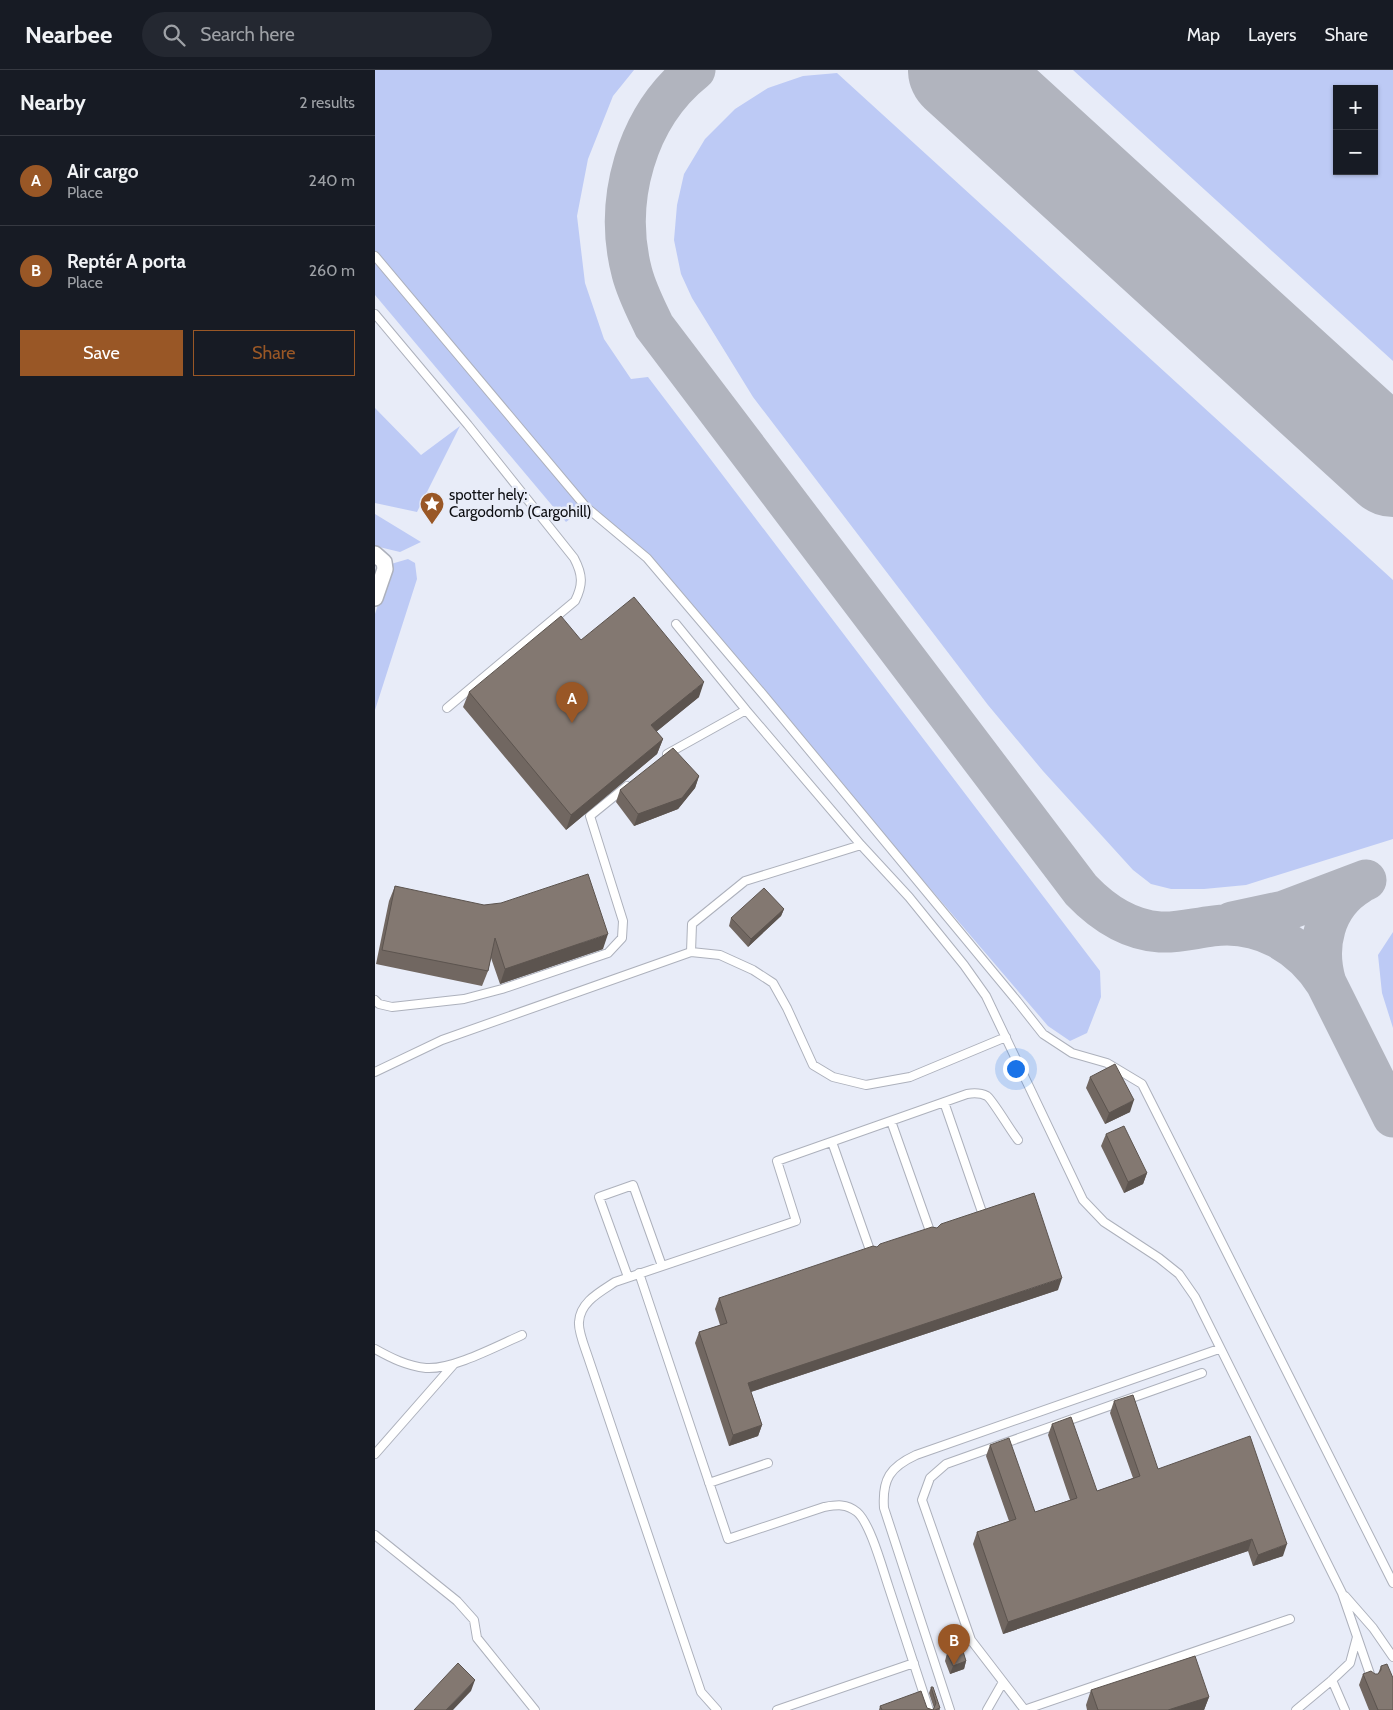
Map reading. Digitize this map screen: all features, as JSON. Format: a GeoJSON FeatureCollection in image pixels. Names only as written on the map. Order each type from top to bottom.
{"type":"FeatureCollection","features":[{"type":"Feature","properties":{"kind":"street"},"geometry":{"type":"LineString","coordinates":[[375,598],[385,570],[379,558]]}},
{"type":"Feature","properties":{"kind":"lane"},"geometry":{"type":"LineString","coordinates":[[375,256],[586,507],[647,558],[766,698],[1043,1034],[1072,1053],[1107,1062],[1142,1084],[1393,1583]]}},
{"type":"Feature","properties":{"kind":"lane"},"geometry":{"type":"LineString","coordinates":[[375,314],[468,425],[574,558],[580,569],[580,591],[575,601],[447,708]]}},
{"type":"Feature","properties":{"kind":"lane"},"geometry":{"type":"LineString","coordinates":[[676,624],[746,710],[861,845],[909,896],[986,996],[1083,1200],[1104,1222],[1159,1258],[1179,1274],[1195,1297],[1219,1349],[1342,1593],[1372,1680]]}},
{"type":"Feature","properties":{"kind":"lane"},"geometry":{"type":"LineString","coordinates":[[663,757],[670,751],[746,710]]}},
{"type":"Feature","properties":{"kind":"lane"},"geometry":{"type":"LineString","coordinates":[[375,1000],[379,1004],[393,1007],[464,999],[502,989],[608,953],[622,938],[623,921],[590,816],[634,780]]}},
{"type":"Feature","properties":{"kind":"lane"},"geometry":{"type":"LineString","coordinates":[[691,952],[692,924],[745,881],[861,845]]}},
{"type":"Feature","properties":{"kind":"lane"},"geometry":{"type":"LineString","coordinates":[[375,1072],[442,1040],[691,952],[719,955],[753,970],[773,983],[787,1008],[813,1065],[833,1077],[866,1085],[910,1077],[1006,1037]]}},
{"type":"Feature","properties":{"kind":"lane"},"geometry":{"type":"LineString","coordinates":[[717,1710],[701,1692],[588,1357],[579,1322],[583,1308],[592,1297],[615,1282],[627,1277],[796,1221],[777,1161],[943,1102],[975,1093],[986,1095],[991,1100],[1018,1140]]}},
{"type":"Feature","properties":{"kind":"lane"},"geometry":{"type":"LineString","coordinates":[[943,1102],[983,1216]]}},
{"type":"Feature","properties":{"kind":"lane"},"geometry":{"type":"LineString","coordinates":[[891,1121],[931,1234]]}},
{"type":"Feature","properties":{"kind":"lane"},"geometry":{"type":"LineString","coordinates":[[833,1142],[871,1253]]}},
{"type":"Feature","properties":{"kind":"lane"},"geometry":{"type":"LineString","coordinates":[[627,1277],[599,1197],[633,1185],[662,1266]]}},
{"type":"Feature","properties":{"kind":"lane"},"geometry":{"type":"LineString","coordinates":[[639,1273],[728,1539],[830,1506],[848,1506],[859,1513],[873,1542],[929,1710]]}},
{"type":"Feature","properties":{"kind":"lane"},"geometry":{"type":"LineString","coordinates":[[375,1349],[396,1361],[427,1368],[454,1364],[522,1335]]}},
{"type":"Feature","properties":{"kind":"lane"},"geometry":{"type":"LineString","coordinates":[[950,1710],[884,1508],[884,1486],[888,1476],[894,1468],[916,1455],[1219,1349]]}},
{"type":"Feature","properties":{"kind":"lane"},"geometry":{"type":"LineString","coordinates":[[375,1454],[454,1364]]}},
{"type":"Feature","properties":{"kind":"lane"},"geometry":{"type":"LineString","coordinates":[[1203,1373],[946,1464],[930,1478],[922,1500],[971,1640],[1024,1710],[1290,1619]]}},
{"type":"Feature","properties":{"kind":"lane"},"geometry":{"type":"LineString","coordinates":[[709,1483],[768,1463]]}},
{"type":"Feature","properties":{"kind":"lane"},"geometry":{"type":"LineString","coordinates":[[375,1535],[457,1600],[474,1620],[477,1638],[535,1710]]}},
{"type":"Feature","properties":{"kind":"lane"},"geometry":{"type":"LineString","coordinates":[[1342,1593],[1373,1628],[1393,1657]]}},
{"type":"Feature","properties":{"kind":"lane"},"geometry":{"type":"LineString","coordinates":[[1296,1710],[1349,1663],[1357,1636]]}},
{"type":"Feature","properties":{"kind":"lane"},"geometry":{"type":"LineString","coordinates":[[777,1710],[914,1663]]}},
{"type":"Feature","properties":{"kind":"lane"},"geometry":{"type":"LineString","coordinates":[[1332,1680],[1345,1710]]}},
{"type":"Feature","properties":{"kind":"lane"},"geometry":{"type":"LineString","coordinates":[[987,1710],[1003,1682]]}},
{"type":"Feature","properties":{"kind":"shaded area"},"geometry":{"type":"Polygon","coordinates":[[[375,70],[634,70],[613,96],[588,159],[577,216],[585,283],[604,339],[631,379],[648,377],[1100,971],[1101,997],[1087,1033],[1070,1041],[1048,1026],[647,558],[586,507],[566,522],[375,295],[375,70]]]}},
{"type":"Feature","properties":{"kind":"shaded area"},"geometry":{"type":"Polygon","coordinates":[[[1073,70],[1393,70],[1393,361],[1073,70]]]}},
{"type":"Feature","properties":{"kind":"shaded area"},"geometry":{"type":"Polygon","coordinates":[[[837,73],[1393,580],[1393,839],[1246,885],[1204,889],[1171,889],[1151,884],[1133,870],[1043,771],[988,705],[753,397],[692,298],[681,274],[674,240],[677,205],[684,174],[705,139],[735,109],[768,88],[803,76],[837,73]]]}},
{"type":"Feature","properties":{"kind":"shaded area"},"geometry":{"type":"Polygon","coordinates":[[[375,408],[421,455],[460,426],[417,512],[375,503],[375,408]]]}},
{"type":"Feature","properties":{"kind":"shaded area"},"geometry":{"type":"Polygon","coordinates":[[[375,514],[421,542],[400,552],[375,546],[375,514]]]}},
{"type":"Feature","properties":{"kind":"shaded area"},"geometry":{"type":"Polygon","coordinates":[[[408,559],[415,563],[417,579],[375,710],[375,614],[391,564],[408,559]]]}},
{"type":"Feature","properties":{"kind":"shaded area"},"geometry":{"type":"Polygon","coordinates":[[[1393,932],[1393,1028],[1382,993],[1378,955],[1393,932]]]}},
{"type":"Feature","properties":{"kind":"building"},"geometry":{"type":"Polygon","coordinates":[[[634,597],[704,682],[651,725],[663,739],[571,815],[469,692],[561,616],[581,640],[634,597]]]}},
{"type":"Feature","properties":{"kind":"building"},"geometry":{"type":"Polygon","coordinates":[[[673,748],[699,776],[682,798],[638,814],[620,790],[673,748]]]}},
{"type":"Feature","properties":{"kind":"building"},"geometry":{"type":"Polygon","coordinates":[[[588,874],[608,934],[505,969],[495,938],[488,971],[382,950],[395,886],[484,905],[501,903],[588,874]]]}},
{"type":"Feature","properties":{"kind":"building"},"geometry":{"type":"Polygon","coordinates":[[[764,888],[784,909],[751,939],[731,918],[764,888]]]}},
{"type":"Feature","properties":{"kind":"building"},"geometry":{"type":"Polygon","coordinates":[[[1115,1064],[1134,1100],[1109,1113],[1090,1077],[1115,1064]]]}},
{"type":"Feature","properties":{"kind":"building"},"geometry":{"type":"Polygon","coordinates":[[[1124,1126],[1147,1173],[1128,1182],[1106,1134],[1124,1126]]]}},
{"type":"Feature","properties":{"kind":"building"},"geometry":{"type":"Polygon","coordinates":[[[1034,1193],[1062,1278],[748,1383],[762,1425],[733,1435],[699,1332],[727,1323],[719,1298],[873,1246],[877,1247],[880,1244],[932,1227],[937,1228],[941,1224],[1034,1193]]]}},
{"type":"Feature","properties":{"kind":"building"},"geometry":{"type":"Polygon","coordinates":[[[1133,1395],[1158,1469],[1250,1436],[1287,1544],[1258,1555],[1252,1539],[1008,1622],[977,1532],[1016,1519],[990,1445],[1009,1438],[1035,1512],[1077,1498],[1052,1424],[1071,1417],[1097,1491],[1140,1476],[1114,1401],[1133,1395]]]}},
{"type":"Feature","properties":{"kind":"building"},"geometry":{"type":"Polygon","coordinates":[[[962,1648],[966,1661],[953,1666],[947,1653],[962,1648]]]}},
{"type":"Feature","properties":{"kind":"building"},"geometry":{"type":"Polygon","coordinates":[[[1195,1656],[1209,1697],[1168,1710],[1098,1710],[1091,1690],[1195,1656]]]}},
{"type":"Feature","properties":{"kind":"building"},"geometry":{"type":"Polygon","coordinates":[[[458,1663],[475,1680],[446,1710],[414,1710],[458,1663]]]}},
{"type":"Feature","properties":{"kind":"building"},"geometry":{"type":"Polygon","coordinates":[[[1387,1664],[1393,1678],[1393,1710],[1378,1710],[1363,1674],[1371,1671],[1378,1674],[1381,1666],[1387,1664]]]}},
{"type":"Feature","properties":{"kind":"building"},"geometry":{"type":"Polygon","coordinates":[[[931,1687],[933,1687],[940,1708],[935,1710],[933,1710],[936,1703],[931,1687]]]}},
{"type":"Feature","properties":{"kind":"building"},"geometry":{"type":"Polygon","coordinates":[[[921,1691],[927,1708],[933,1710],[882,1710],[880,1706],[921,1691]]]}},
{"type":"Feature","properties":{"kind":"taxiway"},"geometry":{"type":"LineString","coordinates":[[695,70],[675,89],[658,111],[644,136],[634,162],[628,190],[627,246],[632,273],[639,294],[654,326],[1081,890],[1107,913],[1127,924],[1148,931],[1167,932],[1230,925],[1263,931],[1292,947],[1305,957],[1326,983],[1393,1117]]}},
{"type":"Feature","properties":{"kind":"taxiway"},"geometry":{"type":"LineString","coordinates":[[1232,922],[1284,911],[1366,880]]}},
{"type":"Feature","properties":{"kind":"taxiway"},"geometry":{"type":"LineString","coordinates":[[1326,983],[1322,955],[1322,941],[1325,928],[1330,915],[1338,903],[1359,884]]}},
{"type":"Feature","properties":{"kind":"runway"},"geometry":{"type":"LineString","coordinates":[[960,70],[1393,465]]}},
{"type":"Feature","properties":{"kind":"place","name":"spotter hely: Cargodomb (Cargohill)"},"geometry":{"type":"Point","coordinates":[432,525]}},
{"type":"Feature","properties":{"kind":"place","name":"Air cargo"},"geometry":{"type":"Point","coordinates":[572,723]}},
{"type":"Feature","properties":{"kind":"place","name":"Reptér A porta"},"geometry":{"type":"Point","coordinates":[954,1665]}}]}
